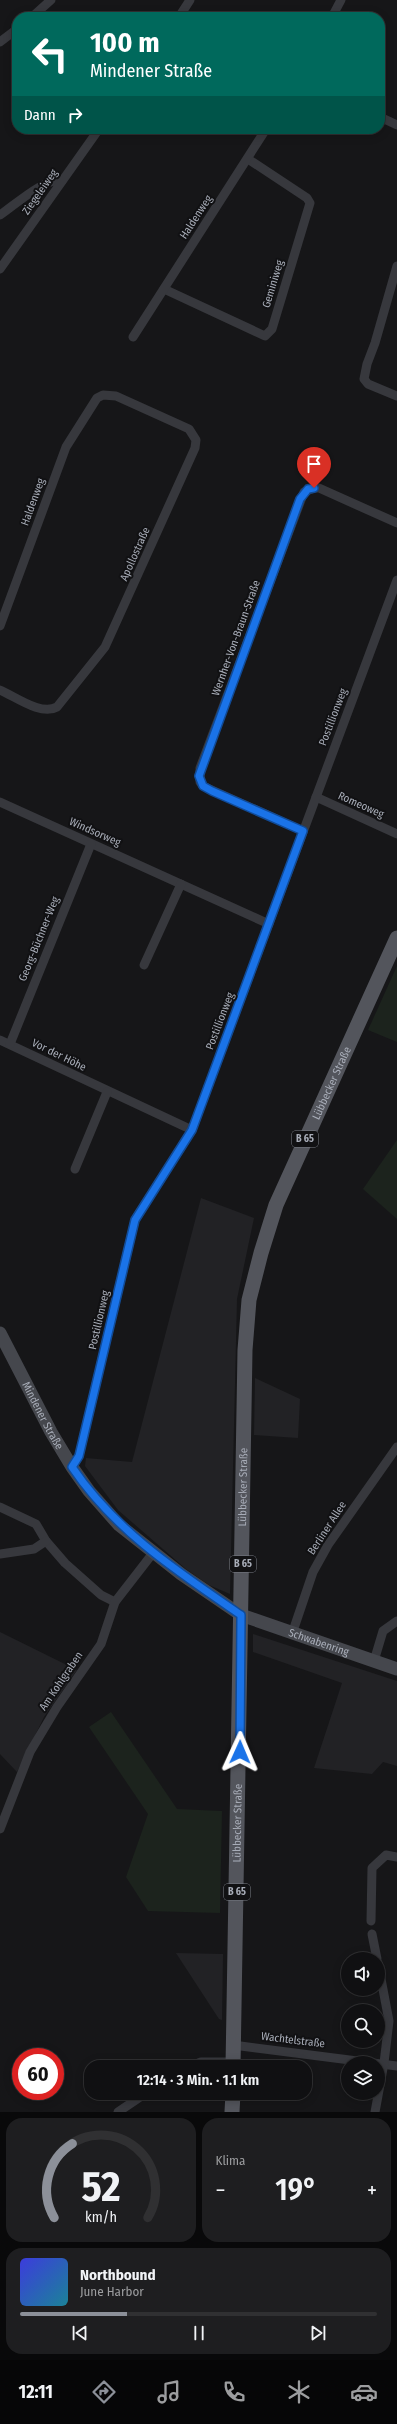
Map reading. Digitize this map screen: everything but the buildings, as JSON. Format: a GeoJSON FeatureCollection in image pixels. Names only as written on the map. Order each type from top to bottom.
{"type":"FeatureCollection","features":[{"type":"Feature","properties":{"kind":"main road","name":"Lübbecker Straße"},"geometry":{"type":"LineString","coordinates":[[233,2060],[245,1350],[249,1300],[261,1252],[276,1205],[397,938]]}},
{"type":"Feature","properties":{"kind":"main road"},"geometry":{"type":"LineString","coordinates":[[232,2100],[232,2112]]}},
{"type":"Feature","properties":{"kind":"street"},"geometry":{"type":"LineString","coordinates":[[38,12],[51,0]]}},
{"type":"Feature","properties":{"kind":"street"},"geometry":{"type":"LineString","coordinates":[[182,12],[190,0]]}},
{"type":"Feature","properties":{"kind":"street"},"geometry":{"type":"LineString","coordinates":[[335,12],[341,0]]}},
{"type":"Feature","properties":{"kind":"street"},"geometry":{"type":"LineString","coordinates":[[0,42],[12,33]]}},
{"type":"Feature","properties":{"kind":"street"},"geometry":{"type":"LineString","coordinates":[[385,119],[397,125]]}},
{"type":"Feature","properties":{"kind":"street","name":"Ziegeleiweg"},"geometry":{"type":"LineString","coordinates":[[0,269],[95,134]]}},
{"type":"Feature","properties":{"kind":"street","name":"Haldenweg"},"geometry":{"type":"LineString","coordinates":[[133,337],[263,134]]}},
{"type":"Feature","properties":{"kind":"street","name":"Geminiweg"},"geometry":{"type":"LineString","coordinates":[[164,289],[265,336],[272,329],[310,203],[307,198],[248,159]]}},
{"type":"Feature","properties":{"kind":"street"},"geometry":{"type":"LineString","coordinates":[[0,215],[37,188],[49,182],[62,180]]}},
{"type":"Feature","properties":{"kind":"street"},"geometry":{"type":"LineString","coordinates":[[397,266],[375,343],[366,364],[364,379],[368,384],[397,396]]}},
{"type":"Feature","properties":{"kind":"street","name":"Haldenweg"},"geometry":{"type":"LineString","coordinates":[[0,626],[66,446],[93,402],[103,395]]}},
{"type":"Feature","properties":{"kind":"street","name":"Apollostraße"},"geometry":{"type":"LineString","coordinates":[[0,690],[42,710],[52,710],[57,707],[105,647],[195,448],[196,440],[189,429],[116,396],[103,395]]}},
{"type":"Feature","properties":{"kind":"street","name":"Wernher-Von-Braun-Straße"},"geometry":{"type":"LineString","coordinates":[[303,831],[203,786],[200,782],[200,768],[304,492],[314,488],[319,488],[397,523]]}},
{"type":"Feature","properties":{"kind":"street","name":"Postillionweg"},"geometry":{"type":"LineString","coordinates":[[72,1467],[79,1456],[135,1220],[192,1130],[397,580]]}},
{"type":"Feature","properties":{"kind":"street","name":"Romeoweg"},"geometry":{"type":"LineString","coordinates":[[316,798],[397,834]]}},
{"type":"Feature","properties":{"kind":"street","name":"Windsorweg"},"geometry":{"type":"LineString","coordinates":[[0,802],[269,924]]}},
{"type":"Feature","properties":{"kind":"street","name":"Georg-Büchner-Weg"},"geometry":{"type":"LineString","coordinates":[[10,1044],[91,844]]}},
{"type":"Feature","properties":{"kind":"street"},"geometry":{"type":"LineString","coordinates":[[144,965],[181,884]]}},
{"type":"Feature","properties":{"kind":"street","name":"Vor der Höhe"},"geometry":{"type":"LineString","coordinates":[[0,1040],[107,1092],[192,1130]]}},
{"type":"Feature","properties":{"kind":"street"},"geometry":{"type":"LineString","coordinates":[[75,1169],[107,1092]]}},
{"type":"Feature","properties":{"kind":"street","name":"Mindener Straße"},"geometry":{"type":"LineString","coordinates":[[0,1333],[51,1432],[72,1467],[104,1509],[119,1525],[154,1553],[241,1615]]}},
{"type":"Feature","properties":{"kind":"street","name":"Berliner Allee"},"geometry":{"type":"LineString","coordinates":[[293,1631],[313,1572],[328,1545],[397,1447]]}},
{"type":"Feature","properties":{"kind":"street"},"geometry":{"type":"LineString","coordinates":[[0,1507],[36,1524],[46,1541],[70,1568],[102,1595],[115,1602]]}},
{"type":"Feature","properties":{"kind":"street"},"geometry":{"type":"LineString","coordinates":[[0,1554],[34,1549],[46,1541]]}},
{"type":"Feature","properties":{"kind":"street","name":"Am Kohlgraben"},"geometry":{"type":"LineString","coordinates":[[0,1829],[30,1752],[56,1707],[101,1644],[115,1602],[154,1553]]}},
{"type":"Feature","properties":{"kind":"street","name":"Schwabenring"},"geometry":{"type":"LineString","coordinates":[[241,1615],[293,1631],[397,1669]]}},
{"type":"Feature","properties":{"kind":"street"},"geometry":{"type":"LineString","coordinates":[[374,1661],[384,1631],[397,1621]]}},
{"type":"Feature","properties":{"kind":"street"},"geometry":{"type":"LineString","coordinates":[[371,1921],[372,1868],[386,1855],[397,1857]]}},
{"type":"Feature","properties":{"kind":"street"},"geometry":{"type":"LineString","coordinates":[[372,1934],[376,1952]]}},
{"type":"Feature","properties":{"kind":"street"},"geometry":{"type":"LineString","coordinates":[[384,1996],[389,2021],[385,2056]]}},
{"type":"Feature","properties":{"kind":"street","name":"Wachtelstraße"},"geometry":{"type":"LineString","coordinates":[[233,2045],[341,2058]]}},
{"type":"Feature","properties":{"kind":"street","name":"Wachtelstraße"},"geometry":{"type":"LineString","coordinates":[[385,2063],[397,2066]]}},
{"type":"Feature","properties":{"kind":"street"},"geometry":{"type":"LineString","coordinates":[[118,2112],[136,2100]]}},
{"type":"Feature","properties":{"kind":"street"},"geometry":{"type":"LineString","coordinates":[[375,2112],[377,2100]]}},
{"type":"Feature","properties":{"kind":"shaded area"},"geometry":{"type":"Polygon","coordinates":[[[397,966],[397,1042],[368,1030],[397,966]]]}},
{"type":"Feature","properties":{"kind":"shaded area"},"geometry":{"type":"Polygon","coordinates":[[[397,1140],[397,1219],[363,1189],[397,1140]]]}},
{"type":"Feature","properties":{"kind":"shaded area"},"geometry":{"type":"Polygon","coordinates":[[[201,1198],[254,1218],[237,1299],[230,1594],[209,1585],[186,1569],[118,1510],[85,1466],[86,1458],[132,1462],[201,1198]]]}},
{"type":"Feature","properties":{"kind":"shaded area"},"geometry":{"type":"Polygon","coordinates":[[[255,1378],[300,1399],[298,1438],[254,1435],[255,1378]]]}},
{"type":"Feature","properties":{"kind":"shaded area"},"geometry":{"type":"Polygon","coordinates":[[[0,1632],[77,1670],[44,1717],[17,1772],[0,1754],[0,1632]]]}},
{"type":"Feature","properties":{"kind":"shaded area"},"geometry":{"type":"Polygon","coordinates":[[[253,1634],[397,1681],[397,1766],[383,1762],[372,1774],[314,1768],[342,1683],[253,1652],[253,1634]]]}},
{"type":"Feature","properties":{"kind":"shaded area"},"geometry":{"type":"Polygon","coordinates":[[[111,1712],[177,1809],[222,1811],[220,1913],[148,1911],[126,1877],[148,1814],[89,1727],[111,1712]]]}},
{"type":"Feature","properties":{"kind":"shaded area"},"geometry":{"type":"Polygon","coordinates":[[[176,1953],[223,1954],[222,2020],[219,2019],[176,1953]]]}},
{"type":"Feature","properties":{"kind":"route"},"geometry":{"type":"LineString","coordinates":[[240,1752],[241,1615],[181,1574],[119,1525],[89,1491],[72,1467],[79,1456],[135,1220],[192,1130],[303,831],[212,791],[203,786],[200,782],[199,776],[200,768],[300,499],[304,492],[308,489],[314,488]]}}]}
